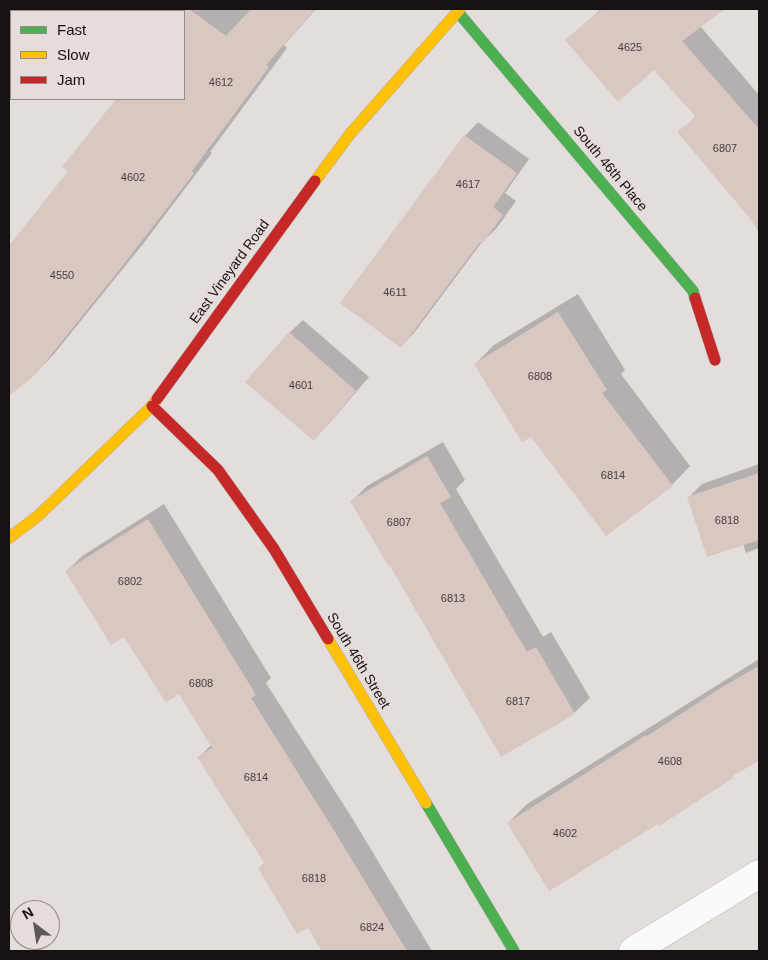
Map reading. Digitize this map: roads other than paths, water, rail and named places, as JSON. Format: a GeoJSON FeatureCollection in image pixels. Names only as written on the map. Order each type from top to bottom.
{"type":"FeatureCollection","features":[{"type":"Feature","properties":{"kind":"street","name":"South 46th Place"},"geometry":{"type":"LineString","coordinates":[[458,10],[693,291],[715,360]]}},
{"type":"Feature","properties":{"kind":"street","name":"East Vineyard Road"},"geometry":{"type":"LineString","coordinates":[[9,538],[38,516],[152,406],[350,134],[458,10]]}},
{"type":"Feature","properties":{"kind":"street","name":"South 46th Street"},"geometry":{"type":"LineString","coordinates":[[152,406],[218,470],[274,549],[514,951]]}},
{"type":"Feature","properties":{"kind":"street"},"geometry":{"type":"LineString","coordinates":[[633,951],[759,874]]}}]}
